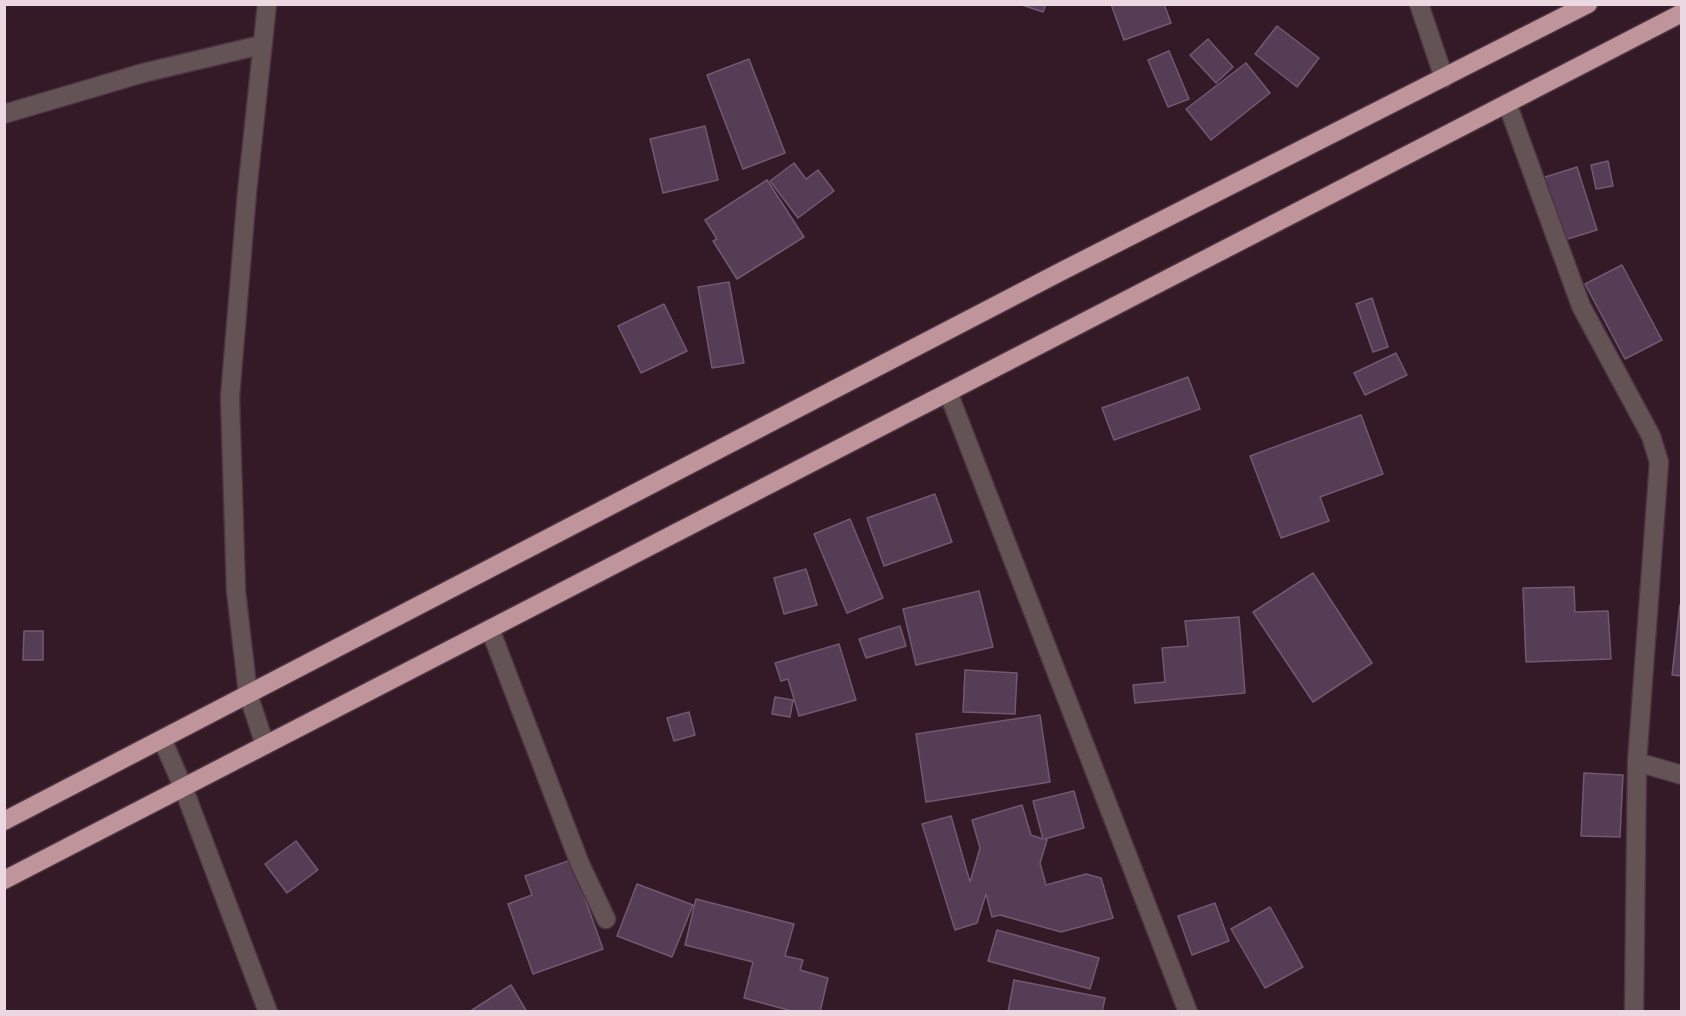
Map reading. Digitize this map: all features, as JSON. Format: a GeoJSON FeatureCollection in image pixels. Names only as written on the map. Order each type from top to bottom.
{"type":"FeatureCollection","features":[{"type":"Feature","properties":{"kind":"highway"},"geometry":{"type":"LineString","coordinates":[[4,821],[1064,270],[1588,4]]}},
{"type":"Feature","properties":{"kind":"highway"},"geometry":{"type":"LineString","coordinates":[[4,879],[1682,13]]}},
{"type":"Feature","properties":{"kind":"street"},"geometry":{"type":"LineString","coordinates":[[265,745],[248,694],[236,591],[230,397],[261,45],[267,4]]}},
{"type":"Feature","properties":{"kind":"street"},"geometry":{"type":"LineString","coordinates":[[1419,4],[1444,78]]}},
{"type":"Feature","properties":{"kind":"street"},"geometry":{"type":"LineString","coordinates":[[4,114],[143,74],[261,45]]}},
{"type":"Feature","properties":{"kind":"street"},"geometry":{"type":"LineString","coordinates":[[1507,103],[1581,306],[1651,436],[1659,462],[1637,762],[1634,1011]]}},
{"type":"Feature","properties":{"kind":"street"},"geometry":{"type":"LineString","coordinates":[[948,392],[1188,1011]]}},
{"type":"Feature","properties":{"kind":"street"},"geometry":{"type":"LineString","coordinates":[[490,629],[580,864],[606,919]]}},
{"type":"Feature","properties":{"kind":"street"},"geometry":{"type":"LineString","coordinates":[[162,739],[183,787],[268,1011]]}},
{"type":"Feature","properties":{"kind":"street"},"geometry":{"type":"LineString","coordinates":[[1637,762],[1682,775]]}},
{"type":"Feature","properties":{"kind":"building"},"geometry":{"type":"Polygon","coordinates":[[[1019,4],[1046,4],[1043,12],[1019,4]]]}},
{"type":"Feature","properties":{"kind":"building"},"geometry":{"type":"Polygon","coordinates":[[[1111,4],[1164,4],[1171,23],[1124,40],[1111,4]]]}},
{"type":"Feature","properties":{"kind":"building"},"geometry":{"type":"Polygon","coordinates":[[[1277,26],[1319,58],[1297,87],[1255,54],[1277,26]]]}},
{"type":"Feature","properties":{"kind":"building"},"geometry":{"type":"Polygon","coordinates":[[[1208,39],[1233,67],[1216,83],[1190,55],[1208,39]]]}},
{"type":"Feature","properties":{"kind":"building"},"geometry":{"type":"Polygon","coordinates":[[[1169,51],[1189,99],[1168,107],[1148,60],[1169,51]]]}},
{"type":"Feature","properties":{"kind":"building"},"geometry":{"type":"Polygon","coordinates":[[[749,59],[785,153],[743,169],[707,75],[749,59]]]}},
{"type":"Feature","properties":{"kind":"building"},"geometry":{"type":"Polygon","coordinates":[[[1246,63],[1270,93],[1211,140],[1186,109],[1246,63]]]}},
{"type":"Feature","properties":{"kind":"building"},"geometry":{"type":"Polygon","coordinates":[[[705,126],[718,180],[663,193],[650,139],[705,126]]]}},
{"type":"Feature","properties":{"kind":"building"},"geometry":{"type":"Polygon","coordinates":[[[1608,161],[1613,186],[1596,189],[1591,165],[1608,161]]]}},
{"type":"Feature","properties":{"kind":"building"},"geometry":{"type":"Polygon","coordinates":[[[794,163],[806,179],[818,170],[834,191],[798,218],[770,181],[794,163]]]}},
{"type":"Feature","properties":{"kind":"building"},"geometry":{"type":"Polygon","coordinates":[[[1577,167],[1597,230],[1561,241],[1542,178],[1577,167]]]}},
{"type":"Feature","properties":{"kind":"building"},"geometry":{"type":"Polygon","coordinates":[[[767,180],[804,237],[737,279],[713,241],[717,239],[705,220],[767,180]]]}},
{"type":"Feature","properties":{"kind":"building"},"geometry":{"type":"Polygon","coordinates":[[[1622,265],[1662,340],[1625,359],[1585,284],[1622,265]]]}},
{"type":"Feature","properties":{"kind":"building"},"geometry":{"type":"Polygon","coordinates":[[[729,282],[744,363],[712,368],[698,287],[729,282]]]}},
{"type":"Feature","properties":{"kind":"building"},"geometry":{"type":"Polygon","coordinates":[[[1372,298],[1388,347],[1373,352],[1356,304],[1372,298]]]}},
{"type":"Feature","properties":{"kind":"building"},"geometry":{"type":"Polygon","coordinates":[[[664,304],[687,351],[641,373],[618,326],[664,304]]]}},
{"type":"Feature","properties":{"kind":"building"},"geometry":{"type":"Polygon","coordinates":[[[1396,353],[1407,375],[1365,395],[1354,373],[1396,353]]]}},
{"type":"Feature","properties":{"kind":"building"},"geometry":{"type":"Polygon","coordinates":[[[1188,377],[1200,409],[1114,440],[1102,408],[1188,377]]]}},
{"type":"Feature","properties":{"kind":"building"},"geometry":{"type":"Polygon","coordinates":[[[1361,415],[1383,474],[1320,497],[1329,521],[1281,538],[1250,456],[1361,415]]]}},
{"type":"Feature","properties":{"kind":"building"},"geometry":{"type":"Polygon","coordinates":[[[935,494],[952,542],[884,566],[867,518],[935,494]]]}},
{"type":"Feature","properties":{"kind":"building"},"geometry":{"type":"Polygon","coordinates":[[[850,519],[883,598],[847,613],[814,534],[850,519]]]}},
{"type":"Feature","properties":{"kind":"building"},"geometry":{"type":"Polygon","coordinates":[[[806,569],[817,605],[784,614],[774,578],[806,569]]]}},
{"type":"Feature","properties":{"kind":"building"},"geometry":{"type":"Polygon","coordinates":[[[1313,573],[1372,663],[1313,702],[1253,612],[1313,573]]]}},
{"type":"Feature","properties":{"kind":"building"},"geometry":{"type":"Polygon","coordinates":[[[1574,587],[1575,612],[1608,611],[1611,659],[1526,662],[1523,588],[1574,587]]]}},
{"type":"Feature","properties":{"kind":"building"},"geometry":{"type":"Polygon","coordinates":[[[979,591],[993,647],[916,665],[903,609],[979,591]]]}},
{"type":"Feature","properties":{"kind":"building"},"geometry":{"type":"Polygon","coordinates":[[[1680,605],[1682,605],[1682,676],[1672,675],[1680,605]]]}},
{"type":"Feature","properties":{"kind":"building"},"geometry":{"type":"Polygon","coordinates":[[[1239,617],[1245,693],[1135,703],[1133,685],[1165,682],[1162,648],[1188,646],[1185,621],[1239,617]]]}},
{"type":"Feature","properties":{"kind":"building"},"geometry":{"type":"Polygon","coordinates":[[[900,626],[906,646],[866,658],[859,639],[900,626]]]}},
{"type":"Feature","properties":{"kind":"building"},"geometry":{"type":"Polygon","coordinates":[[[24,631],[43,631],[43,660],[23,660],[24,631]]]}},
{"type":"Feature","properties":{"kind":"building"},"geometry":{"type":"Polygon","coordinates":[[[839,644],[856,700],[799,716],[788,679],[781,681],[775,663],[839,644]]]}},
{"type":"Feature","properties":{"kind":"building"},"geometry":{"type":"Polygon","coordinates":[[[965,670],[1017,673],[1015,714],[963,712],[965,670]]]}},
{"type":"Feature","properties":{"kind":"building"},"geometry":{"type":"Polygon","coordinates":[[[775,697],[793,700],[790,717],[772,714],[775,697]]]}},
{"type":"Feature","properties":{"kind":"building"},"geometry":{"type":"Polygon","coordinates":[[[689,712],[695,735],[674,741],[667,718],[689,712]]]}},
{"type":"Feature","properties":{"kind":"building"},"geometry":{"type":"Polygon","coordinates":[[[1040,715],[1050,782],[926,802],[916,734],[1040,715]]]}},
{"type":"Feature","properties":{"kind":"building"},"geometry":{"type":"Polygon","coordinates":[[[1584,773],[1623,775],[1620,837],[1581,836],[1584,773]]]}},
{"type":"Feature","properties":{"kind":"building"},"geometry":{"type":"Polygon","coordinates":[[[1074,791],[1084,828],[1045,839],[1047,840],[1040,863],[1046,885],[1086,874],[1101,878],[1113,918],[1061,932],[1000,915],[992,917],[986,894],[977,923],[955,930],[922,824],[951,816],[970,882],[980,848],[972,820],[1022,805],[1031,835],[1043,839],[1033,801],[1074,791]]]}},
{"type":"Feature","properties":{"kind":"building"},"geometry":{"type":"Polygon","coordinates":[[[296,841],[318,870],[287,893],[265,864],[296,841]]]}},
{"type":"Feature","properties":{"kind":"building"},"geometry":{"type":"Polygon","coordinates":[[[571,860],[603,949],[533,974],[508,904],[532,895],[525,876],[571,860]]]}},
{"type":"Feature","properties":{"kind":"building"},"geometry":{"type":"Polygon","coordinates":[[[637,884],[693,905],[672,957],[617,936],[637,884]]]}},
{"type":"Feature","properties":{"kind":"building"},"geometry":{"type":"Polygon","coordinates":[[[696,899],[794,924],[785,956],[803,960],[800,970],[828,978],[820,1012],[795,1012],[744,998],[753,962],[685,945],[696,899]]]}},
{"type":"Feature","properties":{"kind":"building"},"geometry":{"type":"Polygon","coordinates":[[[1215,903],[1229,941],[1192,955],[1178,916],[1215,903]]]}},
{"type":"Feature","properties":{"kind":"building"},"geometry":{"type":"Polygon","coordinates":[[[1270,907],[1303,967],[1265,988],[1231,929],[1270,907]]]}},
{"type":"Feature","properties":{"kind":"building"},"geometry":{"type":"Polygon","coordinates":[[[997,930],[1099,958],[1090,989],[988,961],[997,930]]]}},
{"type":"Feature","properties":{"kind":"building"},"geometry":{"type":"Polygon","coordinates":[[[1014,980],[1105,998],[1102,1012],[1008,1012],[1014,980]]]}},
{"type":"Feature","properties":{"kind":"building"},"geometry":{"type":"Polygon","coordinates":[[[511,985],[527,1012],[469,1012],[511,985]]]}}]}
